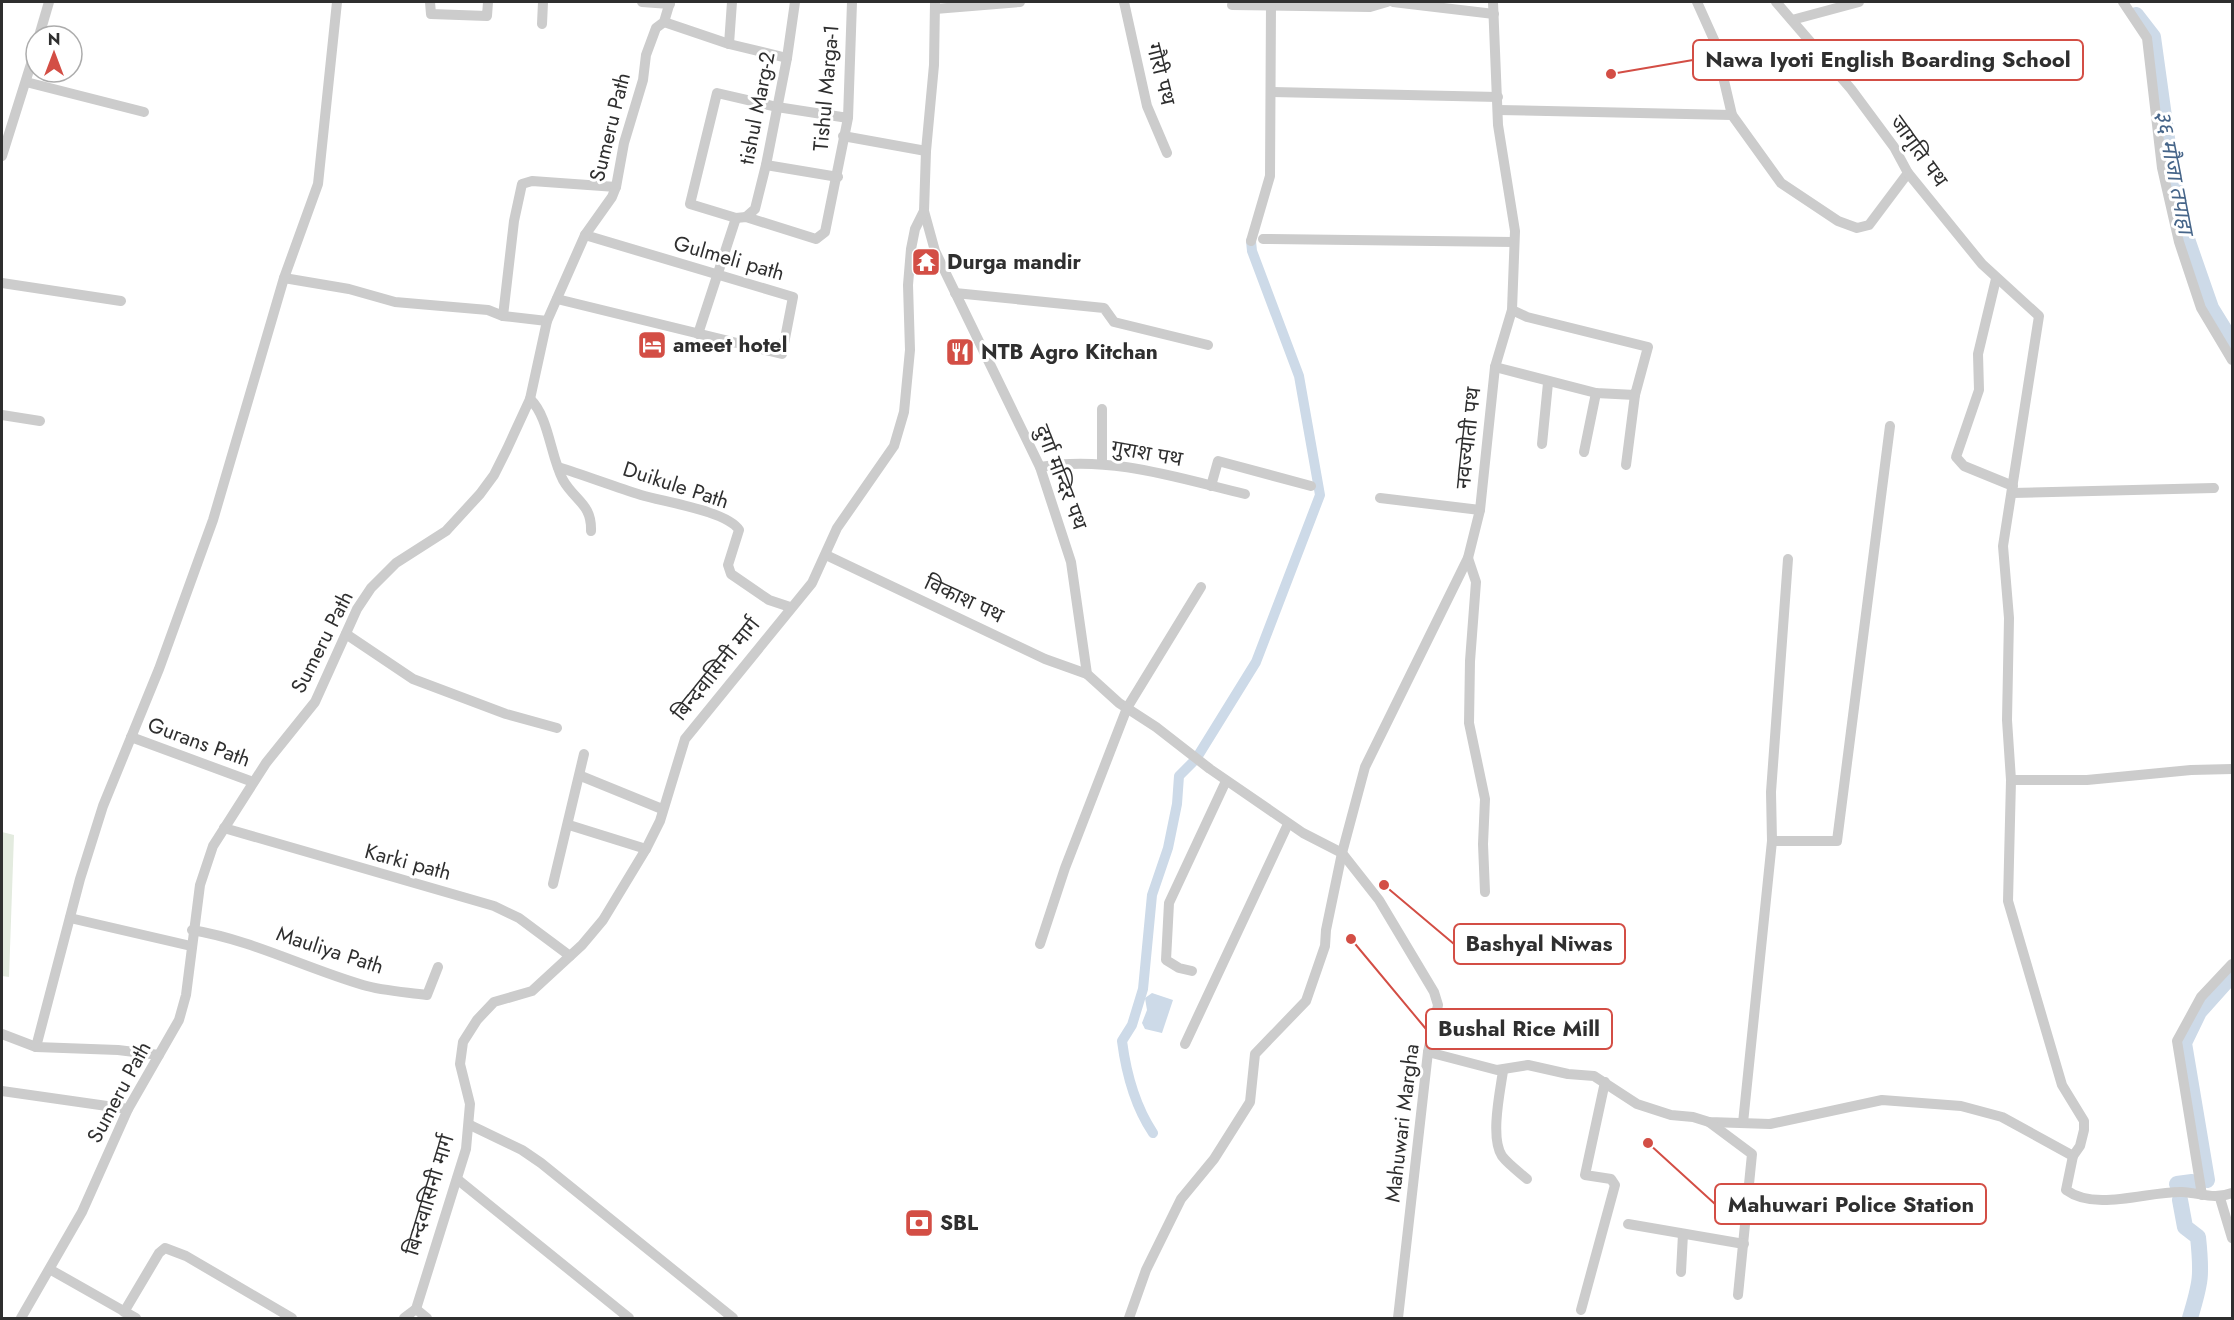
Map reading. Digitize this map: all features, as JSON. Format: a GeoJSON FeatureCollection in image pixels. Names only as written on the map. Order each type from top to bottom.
{"type":"FeatureCollection","features":[{"type":"Feature","properties":{"kind":"street"},"geometry":{"type":"LineString","coordinates":[[43,24],[49,2]]}},
{"type":"Feature","properties":{"kind":"street"},"geometry":{"type":"LineString","coordinates":[[36,1047],[70,918],[103,807],[213,520],[284,278],[321,171],[337,2]]}},
{"type":"Feature","properties":{"kind":"street"},"geometry":{"type":"LineString","coordinates":[[430,2],[431,14],[487,16],[488,2]]}},
{"type":"Feature","properties":{"kind":"street"},"geometry":{"type":"LineString","coordinates":[[542,24],[543,2]]}},
{"type":"Feature","properties":{"kind":"street"},"geometry":{"type":"LineString","coordinates":[[642,2],[670,3]]}},
{"type":"Feature","properties":{"kind":"street"},"geometry":{"type":"LineString","coordinates":[[729,44],[732,2]]}},
{"type":"Feature","properties":{"kind":"street","name":"tishul Marg-2"},"geometry":{"type":"LineString","coordinates":[[698,334],[741,218],[755,209],[787,58],[795,2]]}},
{"type":"Feature","properties":{"kind":"street","name":"Tishul Marga-1"},"geometry":{"type":"LineString","coordinates":[[741,218],[816,239],[825,232],[838,177],[843,136],[848,118],[852,2]]}},
{"type":"Feature","properties":{"kind":"street"},"geometry":{"type":"LineString","coordinates":[[935,5],[1020,2]]}},
{"type":"Feature","properties":{"kind":"street","name":"गौरी पथ"},"geometry":{"type":"LineString","coordinates":[[1124,2],[1147,106],[1167,153]]}},
{"type":"Feature","properties":{"kind":"street"},"geometry":{"type":"LineString","coordinates":[[1232,5],[1370,7],[1387,2]]}},
{"type":"Feature","properties":{"kind":"street"},"geometry":{"type":"LineString","coordinates":[[1393,2],[1494,14]]}},
{"type":"Feature","properties":{"kind":"street","name":"नवज्योती पथ"},"geometry":{"type":"LineString","coordinates":[[1129,1318],[1146,1270],[1181,1199],[1214,1159],[1250,1102],[1255,1054],[1306,1001],[1325,946],[1326,930],[1342,854],[1365,767],[1468,558],[1480,510],[1495,367],[1512,310],[1513,212],[1498,124],[1493,2]]}},
{"type":"Feature","properties":{"kind":"street"},"geometry":{"type":"LineString","coordinates":[[1697,2],[1715,42],[1732,115],[1780,183],[1838,221],[1857,228],[1869,225],[1908,173]]}},
{"type":"Feature","properties":{"kind":"street","name":"जागृति पथ"},"geometry":{"type":"LineString","coordinates":[[1776,2],[1851,89],[1894,147],[1908,173],[1996,279],[2039,316],[2012,489]]}},
{"type":"Feature","properties":{"kind":"street"},"geometry":{"type":"LineString","coordinates":[[1792,20],[1859,2]]}},
{"type":"Feature","properties":{"kind":"street"},"geometry":{"type":"LineString","coordinates":[[2123,2],[2147,38],[2162,168],[2179,242],[2201,308],[2232,360]]}},
{"type":"Feature","properties":{"kind":"street","name":"Sumeru Path"},"geometry":{"type":"LineString","coordinates":[[21,1318],[82,1212],[128,1109],[179,1020],[203,872],[224,828],[278,746],[315,702],[357,609],[382,574],[446,531],[494,475],[531,399],[547,321],[585,235],[608,205],[616,187],[624,143],[643,80],[646,56],[656,28],[664,22],[670,3]]}},
{"type":"Feature","properties":{"kind":"street"},"geometry":{"type":"LineString","coordinates":[[1251,240],[1270,176],[1271,4]]}},
{"type":"Feature","properties":{"kind":"street","name":"दुर्गा मन्दिर पथ"},"geometry":{"type":"LineString","coordinates":[[935,5],[934,65],[926,151],[924,211],[935,251],[1040,467],[1071,562],[1087,674]]}},
{"type":"Feature","properties":{"kind":"street"},"geometry":{"type":"LineString","coordinates":[[664,22],[729,44],[787,58]]}},
{"type":"Feature","properties":{"kind":"street"},"geometry":{"type":"LineString","coordinates":[[2,156],[25,84]]}},
{"type":"Feature","properties":{"kind":"street"},"geometry":{"type":"LineString","coordinates":[[34,84],[144,112]]}},
{"type":"Feature","properties":{"kind":"street"},"geometry":{"type":"LineString","coordinates":[[1272,92],[1498,98]]}},
{"type":"Feature","properties":{"kind":"street"},"geometry":{"type":"LineString","coordinates":[[741,218],[690,204],[717,93],[777,107],[848,118]]}},
{"type":"Feature","properties":{"kind":"street"},"geometry":{"type":"LineString","coordinates":[[1498,110],[1732,115]]}},
{"type":"Feature","properties":{"kind":"street"},"geometry":{"type":"LineString","coordinates":[[843,136],[926,151]]}},
{"type":"Feature","properties":{"kind":"street"},"geometry":{"type":"LineString","coordinates":[[766,165],[838,177]]}},
{"type":"Feature","properties":{"kind":"street"},"geometry":{"type":"LineString","coordinates":[[503,316],[514,221],[522,184],[543,182],[616,187]]}},
{"type":"Feature","properties":{"kind":"street","name":"बिन्दवासिनी मार्ग"},"geometry":{"type":"LineString","coordinates":[[416,1309],[457,1179],[470,1125],[470,1104],[460,1064],[460,1052],[468,1034],[494,1002],[532,991],[570,956],[603,920],[646,849],[685,739],[728,688],[790,607],[812,583],[837,528],[861,491],[885,461],[900,430],[910,350],[910,257],[915,229],[924,211]]}},
{"type":"Feature","properties":{"kind":"street","name":"Gulmeli path"},"geometry":{"type":"LineString","coordinates":[[557,299],[782,354],[793,297],[585,235]]}},
{"type":"Feature","properties":{"kind":"street"},"geometry":{"type":"LineString","coordinates":[[1263,239],[1514,242]]}},
{"type":"Feature","properties":{"kind":"street"},"geometry":{"type":"LineString","coordinates":[[284,278],[349,289],[395,302],[488,310],[503,316],[547,321]]}},
{"type":"Feature","properties":{"kind":"street"},"geometry":{"type":"LineString","coordinates":[[1996,279],[1978,354],[1979,390],[1956,457],[1964,466],[2012,489],[2214,488]]}},
{"type":"Feature","properties":{"kind":"street"},"geometry":{"type":"LineString","coordinates":[[2,283],[121,301]]}},
{"type":"Feature","properties":{"kind":"street"},"geometry":{"type":"LineString","coordinates":[[955,293],[1104,308],[1114,322],[1208,345]]}},
{"type":"Feature","properties":{"kind":"street"},"geometry":{"type":"LineString","coordinates":[[1512,310],[1527,317],[1648,347],[1635,395],[1626,465]]}},
{"type":"Feature","properties":{"kind":"street"},"geometry":{"type":"LineString","coordinates":[[1495,367],[1548,383],[1596,393],[1635,395]]}},
{"type":"Feature","properties":{"kind":"street"},"geometry":{"type":"LineString","coordinates":[[1542,444],[1548,383]]}},
{"type":"Feature","properties":{"kind":"street"},"geometry":{"type":"LineString","coordinates":[[1584,452],[1596,393]]}},
{"type":"Feature","properties":{"kind":"street"},"geometry":{"type":"LineString","coordinates":[[531,399],[540,409],[551,452],[563,479],[590,511],[591,531]]}},
{"type":"Feature","properties":{"kind":"street"},"geometry":{"type":"LineString","coordinates":[[1102,409],[1102,464]]}},
{"type":"Feature","properties":{"kind":"street"},"geometry":{"type":"LineString","coordinates":[[2,415],[40,421]]}},
{"type":"Feature","properties":{"kind":"street"},"geometry":{"type":"LineString","coordinates":[[1772,841],[1837,841],[1890,426]]}},
{"type":"Feature","properties":{"kind":"street"},"geometry":{"type":"LineString","coordinates":[[1211,486],[1218,461],[1311,486]]}},
{"type":"Feature","properties":{"kind":"street","name":"गुराश पथ"},"geometry":{"type":"LineString","coordinates":[[1040,467],[1102,464],[1134,468],[1245,494]]}},
{"type":"Feature","properties":{"kind":"street","name":"Duikule Path"},"geometry":{"type":"LineString","coordinates":[[558,467],[643,495],[697,509],[735,524],[740,530],[728,565],[731,574],[769,600],[790,607]]}},
{"type":"Feature","properties":{"kind":"street"},"geometry":{"type":"LineString","coordinates":[[2012,489],[2003,546],[2009,618],[2007,720],[2011,780],[2008,902],[2062,1085],[2084,1121],[2085,1130],[2080,1146],[2073,1156],[2066,1190],[2073,1195],[2096,1198],[2129,1198],[2181,1192],[2220,1198],[2232,1193]]}},
{"type":"Feature","properties":{"kind":"street"},"geometry":{"type":"LineString","coordinates":[[1380,498],[1480,510]]}},
{"type":"Feature","properties":{"kind":"street","name":"विकाश पथ"},"geometry":{"type":"LineString","coordinates":[[826,555],[1045,659],[1087,674]]}},
{"type":"Feature","properties":{"kind":"street"},"geometry":{"type":"LineString","coordinates":[[1468,558],[1476,582],[1470,661],[1469,723],[1485,799],[1483,844],[1485,892]]}},
{"type":"Feature","properties":{"kind":"street"},"geometry":{"type":"LineString","coordinates":[[1743,1123],[1772,841],[1771,792],[1788,559]]}},
{"type":"Feature","properties":{"kind":"street"},"geometry":{"type":"LineString","coordinates":[[1040,944],[1065,868],[1127,708],[1200,587]]}},
{"type":"Feature","properties":{"kind":"street"},"geometry":{"type":"LineString","coordinates":[[346,634],[413,680],[506,714],[557,728]]}},
{"type":"Feature","properties":{"kind":"street"},"geometry":{"type":"LineString","coordinates":[[1087,674],[1127,708],[1226,781],[1288,824],[1342,854]]}},
{"type":"Feature","properties":{"kind":"street","name":"Gurans Path"},"geometry":{"type":"LineString","coordinates":[[131,737],[253,782]]}},
{"type":"Feature","properties":{"kind":"street"},"geometry":{"type":"LineString","coordinates":[[554,884],[581,777],[584,754]]}},
{"type":"Feature","properties":{"kind":"street"},"geometry":{"type":"LineString","coordinates":[[2011,780],[2087,780],[2172,771],[2232,769]]}},
{"type":"Feature","properties":{"kind":"street"},"geometry":{"type":"LineString","coordinates":[[581,777],[662,809]]}},
{"type":"Feature","properties":{"kind":"street"},"geometry":{"type":"LineString","coordinates":[[1192,970],[1166,960],[1169,903],[1226,781]]}},
{"type":"Feature","properties":{"kind":"street"},"geometry":{"type":"LineString","coordinates":[[1185,1044],[1288,824]]}},
{"type":"Feature","properties":{"kind":"street"},"geometry":{"type":"LineString","coordinates":[[569,825],[646,849]]}},
{"type":"Feature","properties":{"kind":"street","name":"Karki path"},"geometry":{"type":"LineString","coordinates":[[224,828],[494,906],[519,918],[570,956]]}},
{"type":"Feature","properties":{"kind":"street","name":"Mahuwari Margha"},"geometry":{"type":"LineString","coordinates":[[1342,854],[1379,900],[1434,992],[1438,1005],[1428,1052],[1398,1318]]}},
{"type":"Feature","properties":{"kind":"street"},"geometry":{"type":"LineString","coordinates":[[70,918],[191,946]]}},
{"type":"Feature","properties":{"kind":"street","name":"Mauliya Path"},"geometry":{"type":"LineString","coordinates":[[192,930],[218,934],[364,986],[427,995],[438,967]]}},
{"type":"Feature","properties":{"kind":"street"},"geometry":{"type":"LineString","coordinates":[[2202,1195],[2177,1041],[2201,997],[2232,964]]}},
{"type":"Feature","properties":{"kind":"street"},"geometry":{"type":"LineString","coordinates":[[2,1034],[36,1047],[118,1050],[159,1055]]}},
{"type":"Feature","properties":{"kind":"street"},"geometry":{"type":"LineString","coordinates":[[1428,1052],[1503,1071],[1511,1066],[1528,1065],[1568,1074],[1594,1076],[1637,1104],[1671,1115],[1693,1116],[1709,1122],[1752,1154],[1738,1295]]}},
{"type":"Feature","properties":{"kind":"street"},"geometry":{"type":"LineString","coordinates":[[1503,1071],[1498,1111],[1498,1147],[1503,1156],[1527,1179]]}},
{"type":"Feature","properties":{"kind":"street"},"geometry":{"type":"LineString","coordinates":[[1581,1310],[1615,1185],[1611,1179],[1585,1175],[1605,1082]]}},
{"type":"Feature","properties":{"kind":"street"},"geometry":{"type":"LineString","coordinates":[[2,1091],[128,1109]]}},
{"type":"Feature","properties":{"kind":"street"},"geometry":{"type":"LineString","coordinates":[[1709,1122],[1770,1124],[1882,1100],[1915,1101],[1960,1106],[2002,1117],[2073,1156]]}},
{"type":"Feature","properties":{"kind":"street"},"geometry":{"type":"LineString","coordinates":[[470,1125],[522,1150],[541,1163],[733,1318]]}},
{"type":"Feature","properties":{"kind":"street"},"geometry":{"type":"LineString","coordinates":[[457,1179],[629,1318]]}},
{"type":"Feature","properties":{"kind":"street"},"geometry":{"type":"LineString","coordinates":[[2220,1198],[2232,1238]]}},
{"type":"Feature","properties":{"kind":"street"},"geometry":{"type":"LineString","coordinates":[[1628,1224],[1744,1244]]}},
{"type":"Feature","properties":{"kind":"street"},"geometry":{"type":"LineString","coordinates":[[1681,1272],[1683,1234]]}},
{"type":"Feature","properties":{"kind":"street"},"geometry":{"type":"LineString","coordinates":[[124,1312],[159,1252],[165,1248],[186,1256],[292,1318]]}},
{"type":"Feature","properties":{"kind":"street"},"geometry":{"type":"LineString","coordinates":[[51,1269],[136,1318]]}},
{"type":"Feature","properties":{"kind":"street"},"geometry":{"type":"LineString","coordinates":[[404,1318],[416,1309],[427,1318]]}},
{"type":"Feature","properties":{"kind":"shaded area"},"geometry":{"type":"Polygon","coordinates":[[[2,832],[14,835],[9,977],[2,976],[2,832]]]}},
{"type":"Feature","properties":{"kind":"water"},"geometry":{"type":"Polygon","coordinates":[[[1152,993],[1173,1000],[1162,1033],[1145,1029],[1142,1023],[1147,1010],[1145,998],[1152,993]]]}},
{"type":"Feature","properties":{"kind":"waterway","name":"३६ मौजा तपाहा"},"geometry":{"type":"LineString","coordinates":[[2136,15],[2153,37],[2172,174],[2187,239],[2211,308],[2232,342]]}},
{"type":"Feature","properties":{"kind":"waterway"},"geometry":{"type":"LineString","coordinates":[[1153,1133],[1141,1112],[1132,1088],[1122,1041],[1132,1025],[1143,989],[1152,895],[1168,848],[1177,804],[1179,776],[1196,759],[1256,662],[1320,495],[1299,376],[1252,251],[1251,241]]}},
{"type":"Feature","properties":{"kind":"waterway","name":"३६ मौजा तपाहा"},"geometry":{"type":"LineString","coordinates":[[2207,1180],[2184,1043],[2199,1012],[2232,975]]}},
{"type":"Feature","properties":{"kind":"waterway"},"geometry":{"type":"LineString","coordinates":[[2177,1184],[2192,1182]]}},
{"type":"Feature","properties":{"kind":"waterway"},"geometry":{"type":"LineString","coordinates":[[2180,1200],[2185,1227],[2198,1237],[2200,1278],[2190,1318]]}},
{"type":"Feature","properties":{"kind":"place","name":"Nawa Iyoti English Boarding School"},"geometry":{"type":"Point","coordinates":[1611,74]}},
{"type":"Feature","properties":{"kind":"place","name":"Durga mandir"},"geometry":{"type":"Point","coordinates":[926,262]}},
{"type":"Feature","properties":{"kind":"place","name":"ameet hotel"},"geometry":{"type":"Point","coordinates":[652,345]}},
{"type":"Feature","properties":{"kind":"place","name":"NTB Agro Kitchan"},"geometry":{"type":"Point","coordinates":[960,352]}},
{"type":"Feature","properties":{"kind":"place","name":"Bashyal Niwas"},"geometry":{"type":"Point","coordinates":[1384,885]}},
{"type":"Feature","properties":{"kind":"place","name":"Bushal Rice Mill"},"geometry":{"type":"Point","coordinates":[1351,939]}},
{"type":"Feature","properties":{"kind":"place","name":"Mahuwari Police Station"},"geometry":{"type":"Point","coordinates":[1648,1143]}},
{"type":"Feature","properties":{"kind":"place","name":"SBL"},"geometry":{"type":"Point","coordinates":[919,1223]}}]}
